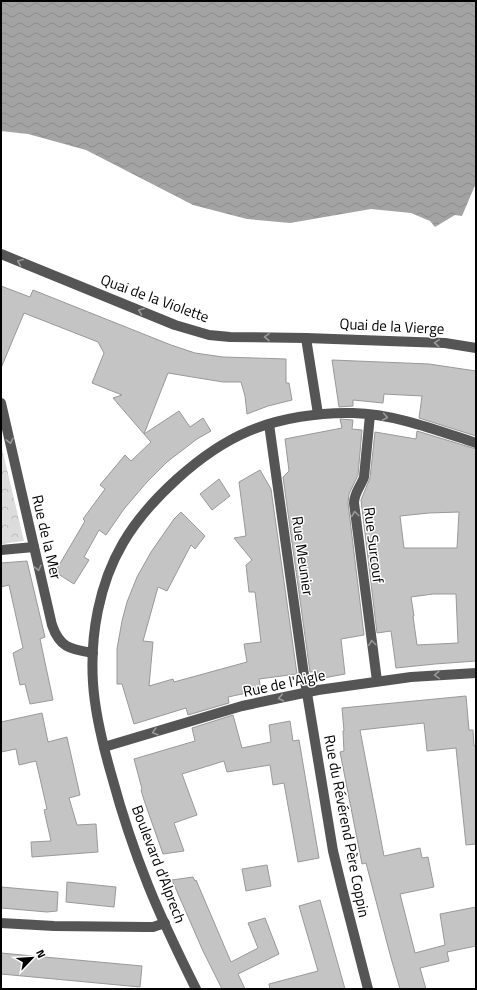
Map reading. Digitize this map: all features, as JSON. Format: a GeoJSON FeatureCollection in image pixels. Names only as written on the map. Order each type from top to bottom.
{"type":"FeatureCollection","features":[{"type":"Feature","properties":{"kind":"street","name":"Quai de la Violette"},"geometry":{"type":"LineString","coordinates":[[1,254],[175,325],[198,332],[224,336],[306,338]]}},
{"type":"Feature","properties":{"kind":"street","name":"Quai de la Vierge"},"geometry":{"type":"LineString","coordinates":[[306,338],[452,344],[476,348]]}},
{"type":"Feature","properties":{"kind":"street"},"geometry":{"type":"LineString","coordinates":[[306,338],[318,414]]}},
{"type":"Feature","properties":{"kind":"street","name":"Rue de la Mer"},"geometry":{"type":"LineString","coordinates":[[1,403],[52,625],[58,639],[68,647],[93,652]]}},
{"type":"Feature","properties":{"kind":"street","name":"Boulevard d'Alprech"},"geometry":{"type":"LineString","coordinates":[[196,989],[151,892],[137,856],[122,812],[104,747],[97,714],[92,664],[94,635],[106,581],[116,556],[138,520],[170,485],[202,458],[224,444],[242,434],[269,424],[318,414],[356,413],[384,416],[408,421],[476,443]]}},
{"type":"Feature","properties":{"kind":"street","name":"Rue Surcouf"},"geometry":{"type":"LineString","coordinates":[[370,415],[364,477],[354,498],[354,503],[377,681]]}},
{"type":"Feature","properties":{"kind":"street","name":"Rue Meunier"},"geometry":{"type":"LineString","coordinates":[[269,424],[307,692]]}},
{"type":"Feature","properties":{"kind":"street"},"geometry":{"type":"LineString","coordinates":[[1,550],[34,547]]}},
{"type":"Feature","properties":{"kind":"street","name":"Rue de l'Aigle"},"geometry":{"type":"LineString","coordinates":[[104,747],[242,706],[307,692],[377,681],[476,673]]}},
{"type":"Feature","properties":{"kind":"street","name":"Rue du Révérend Père Coppin"},"geometry":{"type":"LineString","coordinates":[[307,692],[333,850],[368,989]]}},
{"type":"Feature","properties":{"kind":"street"},"geometry":{"type":"LineString","coordinates":[[1,923],[54,926],[146,927],[165,923]]}},
{"type":"Feature","properties":{"kind":"green space"},"geometry":{"type":"Polygon","coordinates":[[[1,444],[24,541],[1,544],[1,444]]]}},
{"type":"Feature","properties":{"kind":"water"},"geometry":{"type":"Polygon","coordinates":[[[1,1],[476,1],[476,183],[462,216],[455,215],[435,227],[430,221],[411,213],[371,209],[290,223],[247,219],[193,205],[86,150],[28,134],[1,131],[1,1]]]}},
{"type":"Feature","properties":{"kind":"building"},"geometry":{"type":"Polygon","coordinates":[[[1,286],[30,297],[33,290],[171,345],[195,353],[223,357],[286,359],[286,383],[289,383],[292,400],[268,406],[247,414],[245,396],[241,382],[223,382],[168,373],[144,434],[113,398],[122,395],[92,383],[104,353],[98,342],[24,313],[1,368],[1,286]]]}},
{"type":"Feature","properties":{"kind":"building"},"geometry":{"type":"Polygon","coordinates":[[[332,360],[429,364],[476,371],[476,436],[419,418],[422,396],[384,394],[383,403],[353,400],[353,406],[339,407],[332,360]]]}},
{"type":"Feature","properties":{"kind":"building"},"geometry":{"type":"Polygon","coordinates":[[[179,411],[190,427],[203,418],[211,431],[197,439],[167,462],[147,482],[124,509],[106,535],[99,530],[84,557],[89,560],[74,584],[55,572],[85,521],[83,519],[105,489],[100,485],[125,455],[131,461],[151,442],[144,434],[179,411]]]}},
{"type":"Feature","properties":{"kind":"building"},"geometry":{"type":"Polygon","coordinates":[[[340,419],[353,420],[352,429],[362,430],[358,475],[349,494],[348,503],[364,635],[341,639],[345,674],[318,679],[317,671],[310,672],[283,477],[289,471],[285,439],[342,428],[340,419]]]}},
{"type":"Feature","properties":{"kind":"building"},"geometry":{"type":"Polygon","coordinates":[[[417,431],[476,449],[476,661],[396,668],[391,631],[377,633],[361,500],[370,478],[375,432],[416,439],[417,431]],[[459,512],[400,516],[404,548],[457,548],[459,512]],[[433,594],[411,597],[417,645],[458,643],[456,594],[433,594]]]}},
{"type":"Feature","properties":{"kind":"building"},"geometry":{"type":"Polygon","coordinates":[[[260,470],[271,489],[297,674],[259,679],[261,690],[228,697],[229,703],[188,715],[186,708],[134,724],[122,684],[117,684],[117,649],[122,621],[127,602],[137,577],[151,552],[174,519],[181,512],[205,536],[195,549],[191,545],[167,591],[158,587],[143,641],[153,642],[149,686],[173,679],[174,682],[247,662],[244,644],[261,642],[255,592],[249,592],[246,565],[252,560],[234,538],[246,536],[239,482],[260,470]]]}},
{"type":"Feature","properties":{"kind":"building"},"geometry":{"type":"Polygon","coordinates":[[[219,479],[230,496],[212,510],[200,494],[219,479]]]}},
{"type":"Feature","properties":{"kind":"building"},"geometry":{"type":"Polygon","coordinates":[[[27,561],[45,637],[40,639],[53,700],[30,704],[25,684],[20,685],[13,653],[23,648],[9,585],[1,587],[1,563],[27,561]]]}},
{"type":"Feature","properties":{"kind":"building"},"geometry":{"type":"Polygon","coordinates":[[[466,696],[469,730],[473,730],[474,746],[476,746],[476,844],[466,845],[456,748],[427,751],[424,723],[360,730],[384,856],[420,848],[422,858],[428,857],[434,887],[400,894],[415,953],[445,945],[440,914],[476,907],[476,946],[447,952],[449,961],[420,968],[426,989],[400,989],[366,863],[362,864],[340,752],[344,751],[342,708],[466,696]]]}},
{"type":"Feature","properties":{"kind":"building"},"geometry":{"type":"Polygon","coordinates":[[[42,713],[48,742],[67,737],[80,795],[69,798],[77,825],[96,824],[98,852],[32,857],[31,842],[51,841],[44,810],[47,809],[36,761],[19,765],[16,749],[1,752],[1,722],[42,713]]]}},
{"type":"Feature","properties":{"kind":"building"},"geometry":{"type":"Polygon","coordinates":[[[233,715],[242,748],[271,742],[269,725],[290,721],[293,741],[299,740],[319,858],[298,862],[284,783],[273,785],[270,765],[227,772],[224,761],[182,774],[197,815],[174,823],[184,851],[163,854],[144,800],[134,759],[195,741],[192,728],[233,715]]]}},
{"type":"Feature","properties":{"kind":"building"},"geometry":{"type":"Polygon","coordinates":[[[267,865],[271,886],[246,891],[242,869],[267,865]]]}},
{"type":"Feature","properties":{"kind":"building"},"geometry":{"type":"Polygon","coordinates":[[[193,877],[195,881],[196,880],[231,962],[258,948],[248,923],[265,918],[279,954],[238,974],[245,989],[222,989],[203,951],[172,880],[193,877]]]}},
{"type":"Feature","properties":{"kind":"building"},"geometry":{"type":"Polygon","coordinates":[[[67,882],[116,887],[114,907],[66,902],[67,882]]]}},
{"type":"Feature","properties":{"kind":"building"},"geometry":{"type":"Polygon","coordinates":[[[1,887],[58,892],[57,911],[47,912],[1,908],[1,887]]]}},
{"type":"Feature","properties":{"kind":"building"},"geometry":{"type":"Polygon","coordinates":[[[320,900],[345,989],[270,989],[269,984],[318,971],[299,906],[320,900]]]}},
{"type":"Feature","properties":{"kind":"building"},"geometry":{"type":"Polygon","coordinates":[[[1,953],[142,966],[140,987],[1,974],[1,953]]]}}]}
